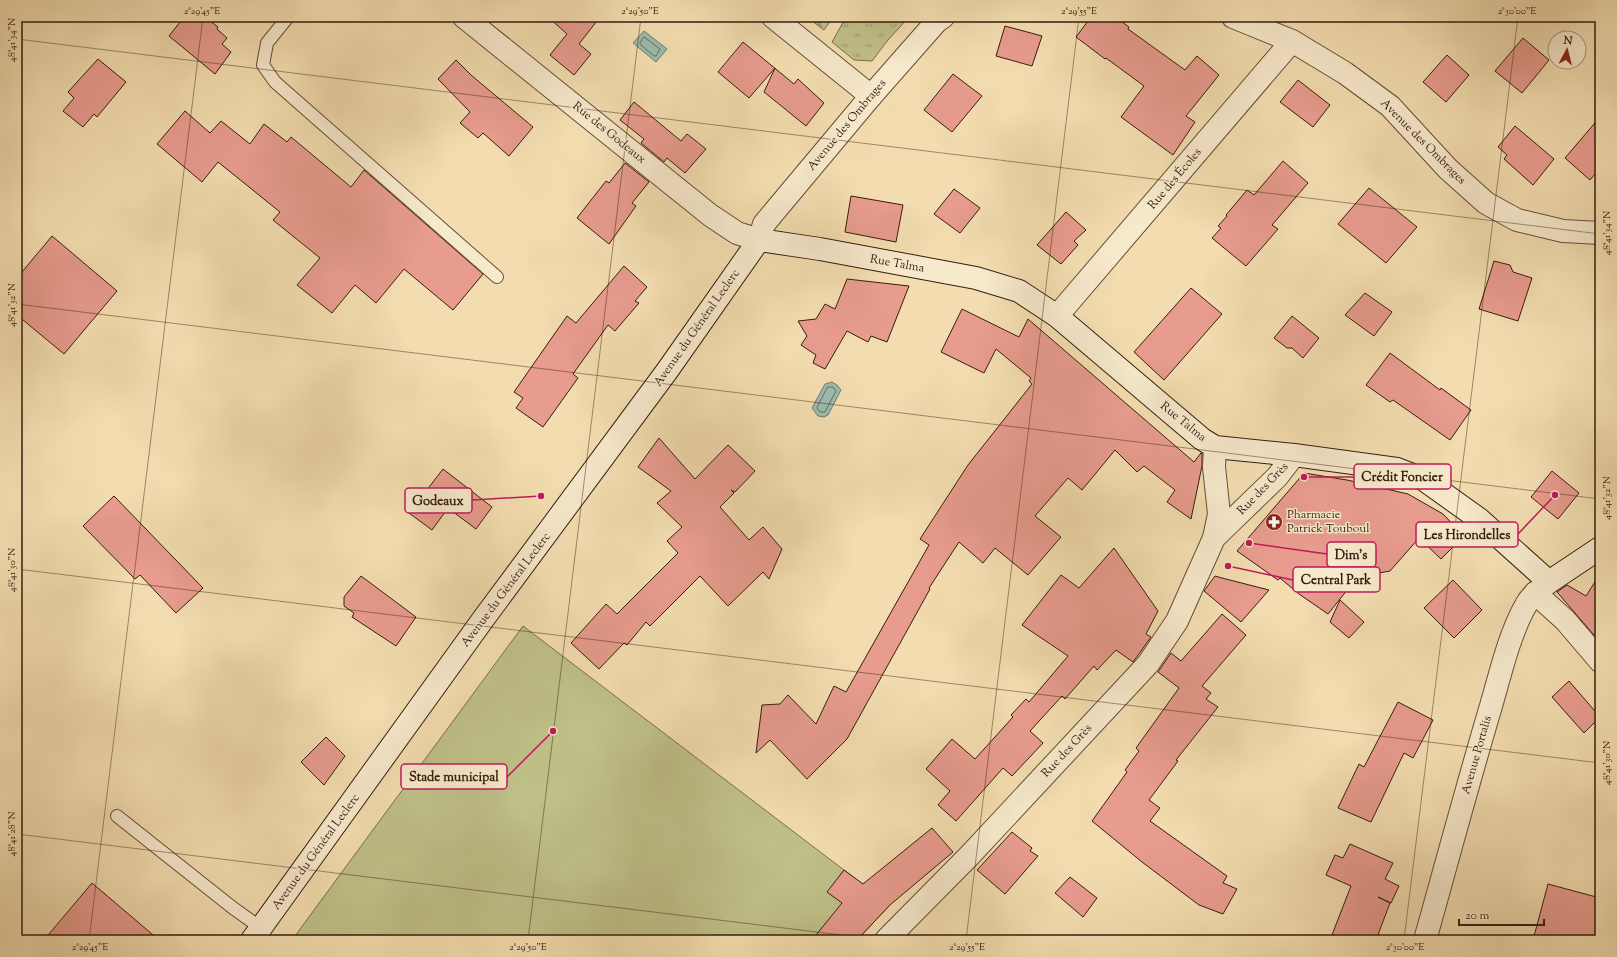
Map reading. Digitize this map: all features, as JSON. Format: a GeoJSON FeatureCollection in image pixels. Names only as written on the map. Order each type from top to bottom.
{"type":"FeatureCollection","features":[{"type":"Feature","properties":{"kind":"street","name":"Rue des Godeaux"},"geometry":{"type":"LineString","coordinates":[[464,17],[710,215],[737,233],[759,240]]}},
{"type":"Feature","properties":{"kind":"street"},"geometry":{"type":"LineString","coordinates":[[773,17],[871,96]]}},
{"type":"Feature","properties":{"kind":"street","name":"Avenue des Ombrages"},"geometry":{"type":"LineString","coordinates":[[759,240],[764,224],[871,96],[937,21],[943,17]]}},
{"type":"Feature","properties":{"kind":"street","name":"Avenue des Ombrages"},"geometry":{"type":"LineString","coordinates":[[1233,17],[1292,41],[1345,73],[1390,106],[1448,169],[1486,203],[1517,220],[1563,231],[1600,232]]}},
{"type":"Feature","properties":{"kind":"street","name":"Rue des Écoles"},"geometry":{"type":"LineString","coordinates":[[1057,316],[1292,41]]}},
{"type":"Feature","properties":{"kind":"street","name":"Rue Talma"},"geometry":{"type":"LineString","coordinates":[[759,240],[820,249],[976,278],[1019,291],[1057,316],[1202,439],[1215,447],[1294,455],[1398,469],[1423,479],[1479,519],[1542,587],[1565,620],[1600,661]]}},
{"type":"Feature","properties":{"kind":"street","name":"Avenue du Général Leclerc"},"geometry":{"type":"LineString","coordinates":[[257,934],[484,618],[667,371],[759,240]]}},
{"type":"Feature","properties":{"kind":"street","name":"Rue des Grès"},"geometry":{"type":"LineString","coordinates":[[886,940],[970,855],[1148,664],[1177,621],[1214,538],[1219,514],[1214,467],[1215,447]]}},
{"type":"Feature","properties":{"kind":"street","name":"Rue des Grès"},"geometry":{"type":"LineString","coordinates":[[1214,538],[1276,477],[1294,455]]}},
{"type":"Feature","properties":{"kind":"street"},"geometry":{"type":"LineString","coordinates":[[1542,587],[1600,548]]}},
{"type":"Feature","properties":{"kind":"street","name":"Avenue Portalis"},"geometry":{"type":"LineString","coordinates":[[1425,940],[1508,650],[1519,618],[1526,604],[1542,587]]}},
{"type":"Feature","properties":{"kind":"lane"},"geometry":{"type":"LineString","coordinates":[[288,17],[267,43],[263,65],[275,82],[497,277]]}},
{"type":"Feature","properties":{"kind":"lane"},"geometry":{"type":"LineString","coordinates":[[116,816],[233,908],[257,934]]}},
{"type":"Feature","properties":{"kind":"green space"},"geometry":{"type":"Polygon","coordinates":[[[807,17],[833,17],[824,30],[807,17]]]}},
{"type":"Feature","properties":{"kind":"green space"},"geometry":{"type":"Polygon","coordinates":[[[846,17],[851,17],[866,22],[870,17],[909,17],[888,40],[872,61],[854,60],[832,42],[846,17]]]}},
{"type":"Feature","properties":{"kind":"green space"},"geometry":{"type":"Polygon","coordinates":[[[523,626],[890,905],[857,940],[292,940],[523,626]]]}},
{"type":"Feature","properties":{"kind":"water"},"geometry":{"type":"Polygon","coordinates":[[[644,31],[667,49],[656,62],[633,43],[644,31]]]}},
{"type":"Feature","properties":{"kind":"water"},"geometry":{"type":"Polygon","coordinates":[[[832,382],[841,390],[828,415],[824,417],[818,416],[812,408],[825,384],[832,382]]]}},
{"type":"Feature","properties":{"kind":"building"},"geometry":{"type":"Polygon","coordinates":[[[184,17],[205,17],[218,27],[217,29],[227,38],[222,44],[231,52],[215,74],[169,36],[184,17]]]}},
{"type":"Feature","properties":{"kind":"building"},"geometry":{"type":"Polygon","coordinates":[[[548,17],[600,17],[579,44],[591,54],[574,75],[550,55],[567,34],[548,17]]]}},
{"type":"Feature","properties":{"kind":"building"},"geometry":{"type":"Polygon","coordinates":[[[1091,17],[1115,17],[1129,27],[1128,29],[1185,70],[1197,56],[1219,75],[1186,116],[1195,122],[1173,155],[1121,117],[1144,86],[1076,37],[1091,17]]]}},
{"type":"Feature","properties":{"kind":"building"},"geometry":{"type":"Polygon","coordinates":[[[1005,26],[1042,36],[1032,66],[996,56],[1005,26]]]}},
{"type":"Feature","properties":{"kind":"building"},"geometry":{"type":"Polygon","coordinates":[[[1523,38],[1547,58],[1547,62],[1522,93],[1495,71],[1523,38]]]}},
{"type":"Feature","properties":{"kind":"building"},"geometry":{"type":"Polygon","coordinates":[[[743,42],[775,68],[749,98],[718,72],[743,42]]]}},
{"type":"Feature","properties":{"kind":"building"},"geometry":{"type":"Polygon","coordinates":[[[1447,55],[1469,75],[1446,102],[1423,82],[1447,55]]]}},
{"type":"Feature","properties":{"kind":"building"},"geometry":{"type":"Polygon","coordinates":[[[98,59],[126,82],[97,117],[94,114],[83,127],[63,111],[74,98],[68,92],[98,59]]]}},
{"type":"Feature","properties":{"kind":"building"},"geometry":{"type":"Polygon","coordinates":[[[456,60],[471,75],[533,127],[509,156],[483,133],[478,138],[460,123],[470,112],[438,79],[456,60]]]}},
{"type":"Feature","properties":{"kind":"building"},"geometry":{"type":"Polygon","coordinates":[[[775,68],[794,84],[798,79],[824,103],[806,126],[764,92],[775,68]]]}},
{"type":"Feature","properties":{"kind":"building"},"geometry":{"type":"Polygon","coordinates":[[[953,74],[982,96],[952,132],[924,110],[953,74]]]}},
{"type":"Feature","properties":{"kind":"building"},"geometry":{"type":"Polygon","coordinates":[[[1298,80],[1330,105],[1313,127],[1280,102],[1298,80]]]}},
{"type":"Feature","properties":{"kind":"building"},"geometry":{"type":"Polygon","coordinates":[[[634,102],[681,141],[687,134],[706,149],[685,173],[667,158],[664,162],[641,143],[644,139],[620,120],[634,102]]]}},
{"type":"Feature","properties":{"kind":"building"},"geometry":{"type":"Polygon","coordinates":[[[185,111],[210,133],[221,121],[250,144],[264,124],[287,142],[291,137],[351,187],[364,170],[483,274],[453,310],[404,269],[376,303],[355,285],[332,313],[297,285],[320,258],[273,220],[280,212],[218,162],[202,182],[157,144],[185,111]]]}},
{"type":"Feature","properties":{"kind":"building"},"geometry":{"type":"Polygon","coordinates":[[[1600,117],[1600,168],[1590,180],[1565,158],[1600,117]]]}},
{"type":"Feature","properties":{"kind":"building"},"geometry":{"type":"Polygon","coordinates":[[[1515,126],[1554,159],[1533,185],[1504,159],[1507,155],[1498,147],[1515,126]]]}},
{"type":"Feature","properties":{"kind":"building"},"geometry":{"type":"Polygon","coordinates":[[[1283,161],[1308,183],[1272,225],[1278,229],[1246,266],[1212,238],[1221,228],[1218,226],[1227,216],[1226,215],[1247,190],[1254,195],[1283,161]]]}},
{"type":"Feature","properties":{"kind":"building"},"geometry":{"type":"Polygon","coordinates":[[[625,163],[649,182],[632,203],[636,206],[609,244],[577,218],[606,181],[609,183],[625,163]]]}},
{"type":"Feature","properties":{"kind":"building"},"geometry":{"type":"Polygon","coordinates":[[[1369,188],[1417,227],[1386,263],[1338,224],[1369,188]]]}},
{"type":"Feature","properties":{"kind":"building"},"geometry":{"type":"Polygon","coordinates":[[[954,189],[980,208],[960,233],[934,214],[954,189]]]}},
{"type":"Feature","properties":{"kind":"building"},"geometry":{"type":"Polygon","coordinates":[[[851,196],[903,205],[896,242],[845,232],[851,196]]]}},
{"type":"Feature","properties":{"kind":"building"},"geometry":{"type":"Polygon","coordinates":[[[1066,212],[1086,230],[1074,241],[1078,245],[1061,264],[1037,245],[1066,212]]]}},
{"type":"Feature","properties":{"kind":"building"},"geometry":{"type":"Polygon","coordinates":[[[52,236],[117,291],[64,354],[17,315],[17,278],[52,236]]]}},
{"type":"Feature","properties":{"kind":"building"},"geometry":{"type":"Polygon","coordinates":[[[1494,261],[1510,265],[1513,272],[1532,278],[1518,321],[1479,309],[1494,261]]]}},
{"type":"Feature","properties":{"kind":"building"},"geometry":{"type":"Polygon","coordinates":[[[624,266],[647,287],[635,301],[639,303],[615,331],[608,325],[573,374],[578,378],[543,427],[516,408],[523,398],[514,392],[567,316],[576,323],[624,266]]]}},
{"type":"Feature","properties":{"kind":"building"},"geometry":{"type":"Polygon","coordinates":[[[847,279],[909,286],[887,342],[871,336],[868,342],[847,331],[825,369],[813,363],[816,355],[801,345],[807,336],[798,321],[816,319],[825,304],[835,309],[847,279]]]}},
{"type":"Feature","properties":{"kind":"building"},"geometry":{"type":"Polygon","coordinates":[[[1191,288],[1222,314],[1164,380],[1134,352],[1191,288]]]}},
{"type":"Feature","properties":{"kind":"building"},"geometry":{"type":"Polygon","coordinates":[[[1365,293],[1392,312],[1374,336],[1345,315],[1365,293]]]}},
{"type":"Feature","properties":{"kind":"building"},"geometry":{"type":"Polygon","coordinates":[[[962,309],[1019,337],[1028,319],[1194,462],[1201,453],[1202,466],[1191,519],[1167,502],[1175,490],[1144,466],[1137,472],[1115,450],[1082,490],[1068,478],[1035,516],[1061,537],[1028,575],[995,548],[983,563],[959,542],[929,588],[930,589],[847,739],[807,779],[770,740],[756,753],[762,705],[780,704],[788,695],[816,724],[834,686],[846,692],[929,545],[920,539],[968,465],[1032,384],[1029,381],[1031,378],[996,349],[984,373],[941,352],[962,309]]]}},
{"type":"Feature","properties":{"kind":"building"},"geometry":{"type":"Polygon","coordinates":[[[1292,316],[1319,338],[1303,358],[1292,348],[1287,348],[1274,338],[1292,316]]]}},
{"type":"Feature","properties":{"kind":"building"},"geometry":{"type":"Polygon","coordinates":[[[1390,353],[1440,390],[1441,388],[1471,410],[1450,440],[1393,400],[1390,402],[1366,385],[1390,353]]]}},
{"type":"Feature","properties":{"kind":"building"},"geometry":{"type":"Polygon","coordinates":[[[659,438],[695,479],[728,445],[755,471],[735,492],[731,490],[734,493],[720,507],[749,540],[763,527],[782,549],[769,579],[763,572],[728,606],[700,576],[650,626],[646,622],[627,645],[624,643],[599,669],[571,643],[606,604],[617,614],[678,553],[667,541],[682,527],[657,503],[671,491],[638,467],[659,438]]]}},
{"type":"Feature","properties":{"kind":"building"},"geometry":{"type":"Polygon","coordinates":[[[443,469],[492,507],[476,529],[448,508],[432,530],[409,513],[443,469]]]}},
{"type":"Feature","properties":{"kind":"building"},"geometry":{"type":"Polygon","coordinates":[[[1552,471],[1579,493],[1558,519],[1531,497],[1552,471]]]}},
{"type":"Feature","properties":{"kind":"building"},"geometry":{"type":"Polygon","coordinates":[[[1304,473],[1347,480],[1408,494],[1443,514],[1464,536],[1441,559],[1419,538],[1390,571],[1379,573],[1368,564],[1328,614],[1299,594],[1280,578],[1278,580],[1237,551],[1304,473]]]}},
{"type":"Feature","properties":{"kind":"building"},"geometry":{"type":"Polygon","coordinates":[[[114,496],[203,588],[176,613],[140,575],[135,579],[83,526],[114,496]]]}},
{"type":"Feature","properties":{"kind":"building"},"geometry":{"type":"Polygon","coordinates":[[[1114,548],[1158,611],[1146,634],[1151,637],[1133,662],[1116,650],[1097,670],[1094,666],[1065,699],[1062,696],[1030,731],[1043,743],[1012,776],[1003,768],[956,821],[938,805],[950,791],[926,769],[952,739],[975,759],[1013,717],[1011,715],[1026,699],[1029,702],[1068,656],[1022,625],[1061,575],[1079,588],[1114,548]]]}},
{"type":"Feature","properties":{"kind":"building"},"geometry":{"type":"Polygon","coordinates":[[[1600,574],[1600,642],[1557,592],[1567,585],[1586,596],[1600,574]]]}},
{"type":"Feature","properties":{"kind":"building"},"geometry":{"type":"Polygon","coordinates":[[[361,576],[416,617],[396,646],[352,617],[354,613],[344,606],[344,597],[361,576]]]}},
{"type":"Feature","properties":{"kind":"building"},"geometry":{"type":"Polygon","coordinates":[[[1215,576],[1269,590],[1241,622],[1204,591],[1215,576]]]}},
{"type":"Feature","properties":{"kind":"building"},"geometry":{"type":"Polygon","coordinates":[[[1453,580],[1482,610],[1454,638],[1424,608],[1453,580]]]}},
{"type":"Feature","properties":{"kind":"building"},"geometry":{"type":"Polygon","coordinates":[[[1340,600],[1364,622],[1349,638],[1330,622],[1340,600]]]}},
{"type":"Feature","properties":{"kind":"building"},"geometry":{"type":"Polygon","coordinates":[[[1222,614],[1246,635],[1202,686],[1211,693],[1206,699],[1218,707],[1176,760],[1178,761],[1149,800],[1160,808],[1150,821],[1227,876],[1223,883],[1237,889],[1223,914],[1199,905],[1142,862],[1092,821],[1127,772],[1125,770],[1139,751],[1136,748],[1179,688],[1158,672],[1171,653],[1181,661],[1222,614]]]}},
{"type":"Feature","properties":{"kind":"building"},"geometry":{"type":"Polygon","coordinates":[[[1569,681],[1600,717],[1584,733],[1552,697],[1569,681]]]}},
{"type":"Feature","properties":{"kind":"building"},"geometry":{"type":"Polygon","coordinates":[[[1398,702],[1433,720],[1413,758],[1404,753],[1371,822],[1338,808],[1359,764],[1364,767],[1398,702]]]}},
{"type":"Feature","properties":{"kind":"building"},"geometry":{"type":"Polygon","coordinates":[[[326,737],[345,756],[324,785],[301,762],[326,737]]]}},
{"type":"Feature","properties":{"kind":"building"},"geometry":{"type":"Polygon","coordinates":[[[932,828],[953,852],[890,905],[857,940],[812,940],[842,903],[827,892],[844,870],[863,884],[932,828]]]}},
{"type":"Feature","properties":{"kind":"building"},"geometry":{"type":"Polygon","coordinates":[[[1012,832],[1032,848],[1030,851],[1038,856],[1005,894],[977,870],[1012,832]]]}},
{"type":"Feature","properties":{"kind":"building"},"geometry":{"type":"Polygon","coordinates":[[[1350,844],[1393,863],[1385,879],[1399,886],[1391,903],[1378,897],[1390,903],[1376,940],[1330,940],[1351,886],[1326,875],[1335,855],[1343,858],[1350,844]]]}},
{"type":"Feature","properties":{"kind":"building"},"geometry":{"type":"Polygon","coordinates":[[[1070,877],[1097,898],[1083,917],[1055,893],[1070,877]]]}},
{"type":"Feature","properties":{"kind":"building"},"geometry":{"type":"Polygon","coordinates":[[[92,883],[159,940],[44,940],[92,883]]]}},
{"type":"Feature","properties":{"kind":"building"},"geometry":{"type":"Polygon","coordinates":[[[1548,884],[1600,898],[1600,940],[1533,940],[1548,884]]]}},
{"type":"Feature","properties":{"kind":"place","name":"Crédit Foncier"},"geometry":{"type":"Point","coordinates":[1304,477]}},
{"type":"Feature","properties":{"kind":"place","name":"Les Hirondelles"},"geometry":{"type":"Point","coordinates":[1555,495]}},
{"type":"Feature","properties":{"kind":"place","name":"Godeaux"},"geometry":{"type":"Point","coordinates":[541,496]}},
{"type":"Feature","properties":{"kind":"place","name":"Pharmacie Patrick Touboul"},"geometry":{"type":"Point","coordinates":[1274,522]}},
{"type":"Feature","properties":{"kind":"place","name":"Dim's"},"geometry":{"type":"Point","coordinates":[1249,543]}},
{"type":"Feature","properties":{"kind":"place","name":"Central Park"},"geometry":{"type":"Point","coordinates":[1228,566]}},
{"type":"Feature","properties":{"kind":"place","name":"Stade municipal"},"geometry":{"type":"Point","coordinates":[553,731]}}]}
